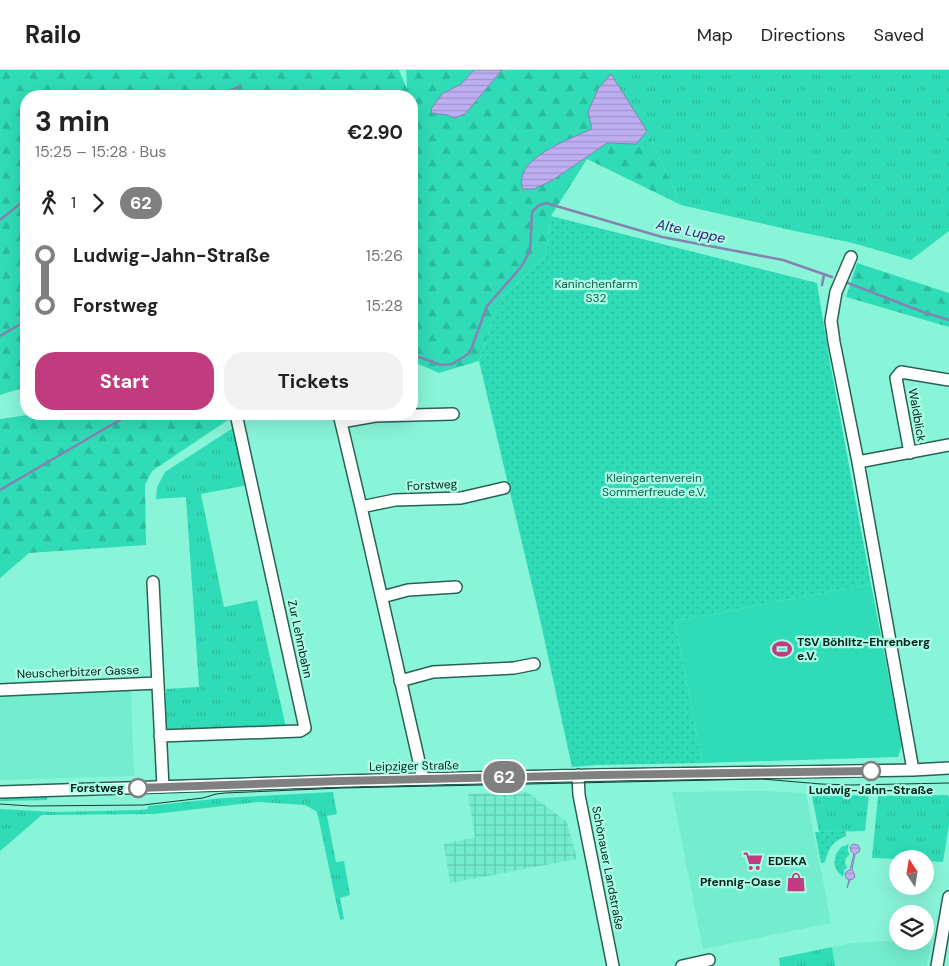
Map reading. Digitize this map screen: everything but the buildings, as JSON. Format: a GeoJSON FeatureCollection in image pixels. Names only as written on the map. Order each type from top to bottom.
{"type":"FeatureCollection","features":[{"type":"Feature","properties":{"kind":"street"},"geometry":{"type":"LineString","coordinates":[[851,257],[836,292],[831,321],[913,770]]}},
{"type":"Feature","properties":{"kind":"street","name":"Waldblick"},"geometry":{"type":"LineString","coordinates":[[910,453],[896,378],[901,372],[949,380]]}},
{"type":"Feature","properties":{"kind":"street"},"geometry":{"type":"LineString","coordinates":[[418,415],[453,414]]}},
{"type":"Feature","properties":{"kind":"street","name":"Zur Lehmbahn"},"geometry":{"type":"LineString","coordinates":[[160,736],[300,731],[305,728],[237,420]]}},
{"type":"Feature","properties":{"kind":"street"},"geometry":{"type":"LineString","coordinates":[[340,420],[423,779]]}},
{"type":"Feature","properties":{"kind":"street","name":"Waldblick"},"geometry":{"type":"LineString","coordinates":[[858,462],[949,445]]}},
{"type":"Feature","properties":{"kind":"street","name":"Forstweg"},"geometry":{"type":"LineString","coordinates":[[361,507],[395,500],[461,498],[504,488]]}},
{"type":"Feature","properties":{"kind":"street"},"geometry":{"type":"LineString","coordinates":[[153,582],[163,787]]}},
{"type":"Feature","properties":{"kind":"street"},"geometry":{"type":"LineString","coordinates":[[382,597],[408,590],[456,588]]}},
{"type":"Feature","properties":{"kind":"street"},"geometry":{"type":"LineString","coordinates":[[400,681],[433,672],[514,668],[534,664]]}},
{"type":"Feature","properties":{"kind":"street","name":"Neuscherbitzer Gasse"},"geometry":{"type":"LineString","coordinates":[[0,690],[158,683]]}},
{"type":"Feature","properties":{"kind":"street","name":"Leipziger Straße"},"geometry":{"type":"LineString","coordinates":[[0,792],[423,779],[949,768]]}},
{"type":"Feature","properties":{"kind":"street","name":"Schönauer Landstraße"},"geometry":{"type":"LineString","coordinates":[[578,776],[579,795],[613,966]]}},
{"type":"Feature","properties":{"kind":"street"},"geometry":{"type":"LineString","coordinates":[[937,966],[946,929],[949,897]]}},
{"type":"Feature","properties":{"kind":"street"},"geometry":{"type":"LineString","coordinates":[[682,966],[708,960]]}},
{"type":"Feature","properties":{"kind":"shaded area"},"geometry":{"type":"Polygon","coordinates":[[[474,70],[502,70],[465,114],[454,118],[448,115],[432,113],[431,109],[442,94],[461,84],[474,70]]]}},
{"type":"Feature","properties":{"kind":"shaded area"},"geometry":{"type":"Polygon","coordinates":[[[611,74],[647,131],[636,144],[607,143],[553,180],[534,189],[522,189],[522,177],[532,161],[562,142],[592,129],[588,112],[598,89],[611,74]]]}},
{"type":"Feature","properties":{"kind":"shaded area"},"geometry":{"type":"Polygon","coordinates":[[[131,688],[134,776],[0,780],[0,695],[131,688]]]}},
{"type":"Feature","properties":{"kind":"shaded area"},"geometry":{"type":"Polygon","coordinates":[[[762,791],[806,793],[831,923],[703,949],[672,792],[762,791]]]}},
{"type":"Feature","properties":{"kind":"shaded area"},"geometry":{"type":"Polygon","coordinates":[[[527,792],[567,822],[577,859],[450,883],[444,844],[475,837],[468,794],[527,792]]]}},
{"type":"Feature","properties":{"kind":"shaded area"},"geometry":{"type":"Polygon","coordinates":[[[853,844],[858,845],[860,849],[855,854],[852,870],[855,877],[850,880],[847,888],[849,880],[845,874],[850,870],[854,854],[850,847],[853,844]]]}},
{"type":"Feature","properties":{"kind":"shaded area"},"geometry":{"type":"Polygon","coordinates":[[[889,941],[889,950],[930,950],[927,966],[835,966],[832,947],[852,943],[889,941]]]}},
{"type":"Feature","properties":{"kind":"green space"},"geometry":{"type":"Polygon","coordinates":[[[0,70],[399,70],[407,89],[406,70],[474,70],[461,84],[442,94],[432,113],[448,115],[454,118],[465,114],[502,70],[610,70],[611,74],[598,89],[592,129],[550,148],[527,166],[522,178],[553,180],[607,143],[636,144],[647,131],[681,205],[587,159],[551,216],[545,257],[500,299],[479,361],[439,373],[418,364],[418,90],[20,90],[20,389],[0,395],[0,70]]]}},
{"type":"Feature","properties":{"kind":"green space"},"geometry":{"type":"Polygon","coordinates":[[[610,70],[949,70],[949,231],[911,260],[853,243],[681,205],[647,131],[610,70]]]}},
{"type":"Feature","properties":{"kind":"green space","name":"Kleingartenverein Sommerfreude e.V."},"geometry":{"type":"Polygon","coordinates":[[[551,216],[817,283],[871,584],[675,621],[702,763],[572,767],[539,615],[479,361],[500,299],[545,257],[551,216]]]}},
{"type":"Feature","properties":{"kind":"green space"},"geometry":{"type":"Polygon","coordinates":[[[857,263],[949,293],[949,327],[846,297],[857,263]]]}},
{"type":"Feature","properties":{"kind":"green space"},"geometry":{"type":"Polygon","coordinates":[[[20,416],[20,420],[228,420],[152,471],[145,485],[146,545],[29,553],[0,578],[0,419],[20,416]]]}},
{"type":"Feature","properties":{"kind":"green space"},"geometry":{"type":"Polygon","coordinates":[[[236,426],[248,485],[201,494],[224,607],[257,600],[286,727],[166,729],[166,689],[199,687],[186,497],[156,499],[157,487],[165,472],[236,426]]]}},
{"type":"Feature","properties":{"kind":"green space","name":"TSV Böhlitz-Ehrenberg e.V."},"geometry":{"type":"Polygon","coordinates":[[[871,584],[902,745],[898,757],[702,763],[675,621],[871,584]]]}},
{"type":"Feature","properties":{"kind":"green space"},"geometry":{"type":"Polygon","coordinates":[[[333,792],[337,814],[327,816],[336,862],[344,861],[350,895],[340,898],[344,919],[340,920],[317,812],[305,805],[258,802],[154,814],[42,815],[0,851],[0,809],[55,812],[139,810],[148,809],[148,806],[223,798],[333,792]]]}},
{"type":"Feature","properties":{"kind":"green space"},"geometry":{"type":"Polygon","coordinates":[[[869,795],[865,831],[819,832],[812,796],[869,795]]]}},
{"type":"Feature","properties":{"kind":"green space"},"geometry":{"type":"Polygon","coordinates":[[[948,795],[949,825],[943,862],[934,862],[934,850],[889,850],[889,859],[872,858],[878,796],[948,795]]]}},
{"type":"Feature","properties":{"kind":"green space"},"geometry":{"type":"Polygon","coordinates":[[[47,796],[47,800],[0,801],[0,797],[47,796]]]}},
{"type":"Feature","properties":{"kind":"green space"},"geometry":{"type":"Polygon","coordinates":[[[846,831],[846,836],[834,843],[825,862],[821,863],[815,832],[846,831]]]}},
{"type":"Feature","properties":{"kind":"green space"},"geometry":{"type":"Polygon","coordinates":[[[849,844],[848,852],[850,854],[846,858],[847,868],[844,870],[843,877],[837,871],[834,863],[836,854],[841,847],[849,844]]]}},
{"type":"Feature","properties":{"kind":"green space"},"geometry":{"type":"Polygon","coordinates":[[[832,947],[835,966],[780,966],[779,958],[832,947]]]}},
{"type":"Feature","properties":{"kind":"waterway"},"geometry":{"type":"LineString","coordinates":[[231,90],[241,86]]}},
{"type":"Feature","properties":{"kind":"waterway","name":"Alte Luppe"},"geometry":{"type":"LineString","coordinates":[[418,357],[441,365],[452,364],[468,354],[487,306],[521,267],[530,251],[532,212],[538,206],[546,203],[662,237],[783,260],[832,277]]}},
{"type":"Feature","properties":{"kind":"waterway"},"geometry":{"type":"LineString","coordinates":[[0,220],[20,204]]}},
{"type":"Feature","properties":{"kind":"waterway"},"geometry":{"type":"LineString","coordinates":[[822,285],[824,275]]}},
{"type":"Feature","properties":{"kind":"waterway","name":"Alte Luppe"},"geometry":{"type":"LineString","coordinates":[[848,283],[949,320]]}},
{"type":"Feature","properties":{"kind":"waterway"},"geometry":{"type":"LineString","coordinates":[[0,336],[20,324]]}},
{"type":"Feature","properties":{"kind":"waterway"},"geometry":{"type":"LineString","coordinates":[[0,490],[120,420]]}},
{"type":"Feature","properties":{"kind":"tram line"},"geometry":{"type":"LineString","coordinates":[[0,804],[30,806],[143,805],[203,798],[225,793],[342,788],[762,779],[851,785],[949,783]]}},
{"type":"Feature","properties":{"kind":"bus line","name":"62"},"geometry":{"type":"LineString","coordinates":[[138,788],[341,781],[871,771]]}},
{"type":"Feature","properties":{"kind":"place","name":"TSV Böhlitz-Ehrenberg e.V."},"geometry":{"type":"Point","coordinates":[782,649]}},
{"type":"Feature","properties":{"kind":"place","name":"Ludwig-Jahn-Straße"},"geometry":{"type":"Point","coordinates":[871,771]}},
{"type":"Feature","properties":{"kind":"place","name":"Forstweg"},"geometry":{"type":"Point","coordinates":[138,788]}},
{"type":"Feature","properties":{"kind":"place","name":"EDEKA"},"geometry":{"type":"Point","coordinates":[753,861]}},
{"type":"Feature","properties":{"kind":"place","name":"Pfennig-Oase"},"geometry":{"type":"Point","coordinates":[796,882]}},
{"type":"Feature","properties":{"kind":"park label","name":"Kaninchenfarm S32"},"geometry":{"type":"Point","coordinates":[596,291]}}]}
